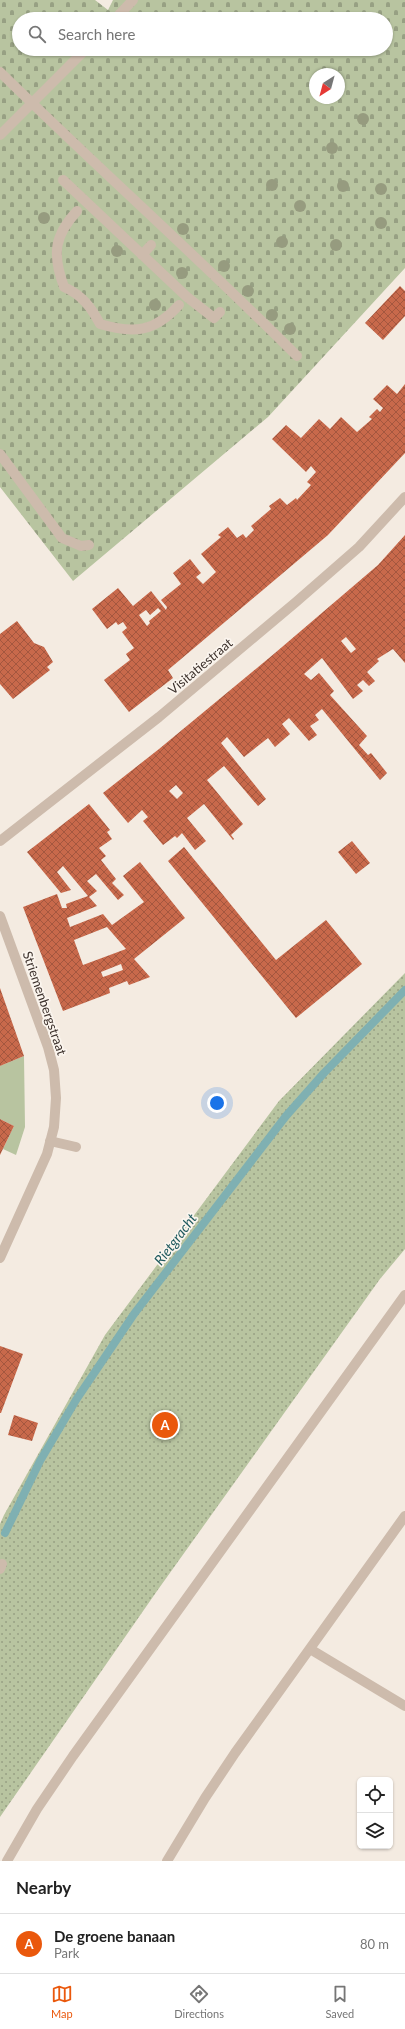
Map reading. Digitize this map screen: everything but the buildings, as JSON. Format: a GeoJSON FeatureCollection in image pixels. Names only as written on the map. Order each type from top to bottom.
{"type":"FeatureCollection","features":[{"type":"Feature","properties":{"kind":"street"},"geometry":{"type":"LineString","coordinates":[[122,12],[133,0]]}},
{"type":"Feature","properties":{"kind":"street"},"geometry":{"type":"LineString","coordinates":[[0,135],[79,56]]}},
{"type":"Feature","properties":{"kind":"street"},"geometry":{"type":"LineString","coordinates":[[0,72],[163,234],[297,356]]}},
{"type":"Feature","properties":{"kind":"street"},"geometry":{"type":"LineString","coordinates":[[63,180],[82,205],[142,255],[184,301],[214,318],[220,312]]}},
{"type":"Feature","properties":{"kind":"street"},"geometry":{"type":"LineString","coordinates":[[82,205],[62,229],[57,243],[56,258],[58,272],[64,286],[83,298],[100,324],[119,329],[138,330],[155,325],[170,316],[184,301]]}},
{"type":"Feature","properties":{"kind":"street"},"geometry":{"type":"LineString","coordinates":[[142,255],[151,245]]}},
{"type":"Feature","properties":{"kind":"street"},"geometry":{"type":"LineString","coordinates":[[0,454],[62,538],[81,546],[89,545]]}},
{"type":"Feature","properties":{"kind":"street","name":"Visitatiestraat"},"geometry":{"type":"LineString","coordinates":[[0,841],[160,717],[296,602],[359,547],[405,497]]}},
{"type":"Feature","properties":{"kind":"street","name":"Striemenbergstraat"},"geometry":{"type":"LineString","coordinates":[[0,916],[48,1046],[54,1070],[56,1098],[54,1127],[44,1161],[0,1258]]}},
{"type":"Feature","properties":{"kind":"street"},"geometry":{"type":"LineString","coordinates":[[50,1141],[76,1147]]}},
{"type":"Feature","properties":{"kind":"street"},"geometry":{"type":"LineString","coordinates":[[7,1861],[37,1808],[405,1295]]}},
{"type":"Feature","properties":{"kind":"street"},"geometry":{"type":"LineString","coordinates":[[167,1861],[205,1798],[405,1516]]}},
{"type":"Feature","properties":{"kind":"street"},"geometry":{"type":"LineString","coordinates":[[310,1648],[405,1706]]}},
{"type":"Feature","properties":{"kind":"green space"},"geometry":{"type":"Polygon","coordinates":[[[0,0],[95,0],[108,10],[113,0],[405,0],[405,268],[268,417],[73,581],[0,487],[0,0]]]}},
{"type":"Feature","properties":{"kind":"green space"},"geometry":{"type":"Polygon","coordinates":[[[405,973],[405,1249],[380,1279],[157,1591],[0,1817],[0,1524],[4,1515],[105,1335],[279,1101],[405,973]]]}},
{"type":"Feature","properties":{"kind":"green space"},"geometry":{"type":"Polygon","coordinates":[[[24,1056],[25,1127],[16,1155],[3,1149],[14,1126],[0,1119],[0,1066],[24,1056]]]}},
{"type":"Feature","properties":{"kind":"waterway","name":"Rietgracht"},"geometry":{"type":"LineString","coordinates":[[5,1533],[40,1461],[76,1400],[134,1314],[286,1116],[324,1073],[405,990]]}},
{"type":"Feature","properties":{"kind":"place","name":"De groene banaan"},"geometry":{"type":"Point","coordinates":[165,1425]}}]}
